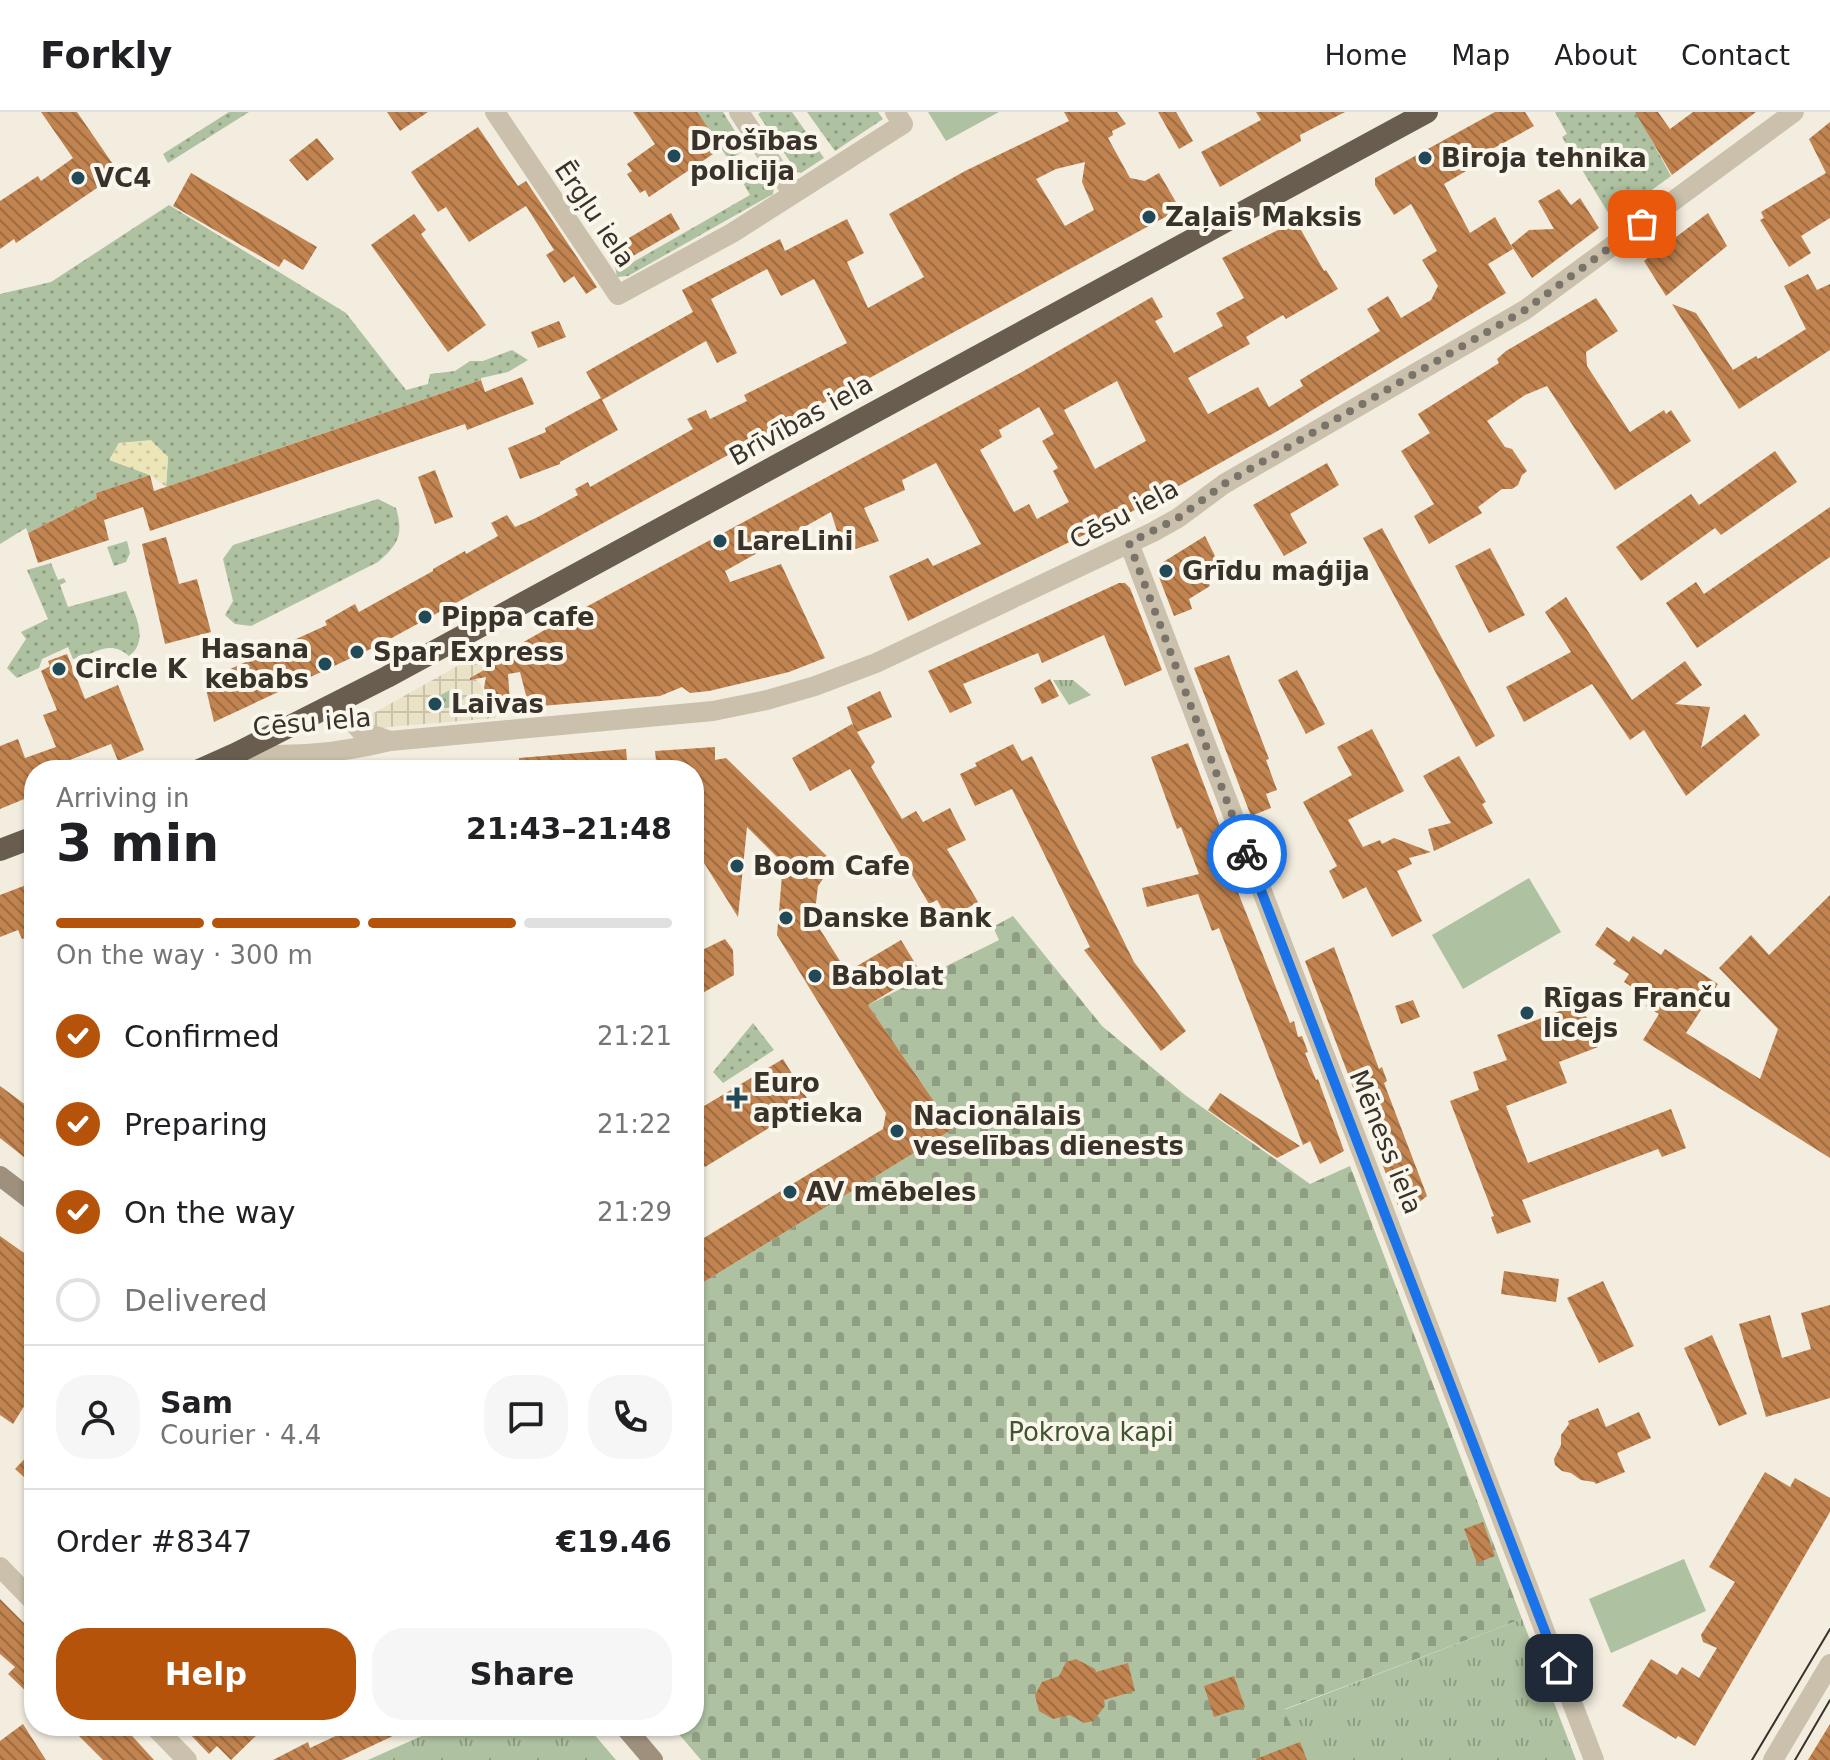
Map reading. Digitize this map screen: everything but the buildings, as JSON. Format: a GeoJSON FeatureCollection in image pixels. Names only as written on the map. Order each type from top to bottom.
{"type":"FeatureCollection","features":[{"type":"Feature","properties":{"kind":"highway","name":"Brīvības iela"},"geometry":{"type":"LineString","coordinates":[[221,760],[337,704],[1427,112]]}},
{"type":"Feature","properties":{"kind":"highway"},"geometry":{"type":"LineString","coordinates":[[0,850],[24,841]]}},
{"type":"Feature","properties":{"kind":"main road"},"geometry":{"type":"LineString","coordinates":[[0,1176],[24,1194]]}},
{"type":"Feature","properties":{"kind":"main road"},"geometry":{"type":"LineString","coordinates":[[633,1736],[653,1760]]}},
{"type":"Feature","properties":{"kind":"street","name":"Ērgļu iela"},"geometry":{"type":"LineString","coordinates":[[495,112],[618,295],[732,233],[793,194]]}},
{"type":"Feature","properties":{"kind":"street"},"geometry":{"type":"LineString","coordinates":[[739,112],[793,194],[903,124],[895,112]]}},
{"type":"Feature","properties":{"kind":"street","name":"Cēsu iela"},"geometry":{"type":"LineString","coordinates":[[237,753],[292,755],[359,749],[390,741],[713,711],[815,686],[876,663],[1178,518],[1224,484],[1525,310],[1794,112]]}},
{"type":"Feature","properties":{"kind":"street","name":"Mēness iela"},"geometry":{"type":"LineString","coordinates":[[1129,543],[1594,1760]]}},
{"type":"Feature","properties":{"kind":"street","name":"Cēsu iela"},"geometry":{"type":"LineString","coordinates":[[337,704],[361,731],[390,741]]}},
{"type":"Feature","properties":{"kind":"street"},"geometry":{"type":"LineString","coordinates":[[0,1567],[24,1592]]}},
{"type":"Feature","properties":{"kind":"street"},"geometry":{"type":"LineString","coordinates":[[1773,1760],[1830,1664]]}},
{"type":"Feature","properties":{"kind":"street"},"geometry":{"type":"LineString","coordinates":[[164,1736],[187,1760]]}},
{"type":"Feature","properties":{"kind":"green space"},"geometry":{"type":"Polygon","coordinates":[[[229,112],[249,112],[168,163],[163,154],[229,112]]]}},
{"type":"Feature","properties":{"kind":"green space"},"geometry":{"type":"Polygon","coordinates":[[[696,112],[723,112],[746,149],[729,160],[696,112]]]}},
{"type":"Feature","properties":{"kind":"green space"},"geometry":{"type":"Polygon","coordinates":[[[792,112],[824,158],[801,173],[797,172],[758,114],[792,112]]]}},
{"type":"Feature","properties":{"kind":"green space"},"geometry":{"type":"Polygon","coordinates":[[[807,112],[878,112],[883,119],[835,151],[807,112]]]}},
{"type":"Feature","properties":{"kind":"green space"},"geometry":{"type":"Polygon","coordinates":[[[928,112],[999,112],[946,141],[928,112]]]}},
{"type":"Feature","properties":{"kind":"green space"},"geometry":{"type":"Polygon","coordinates":[[[1555,112],[1636,112],[1671,176],[1612,219],[1562,137],[1567,134],[1555,112]]]}},
{"type":"Feature","properties":{"kind":"green space"},"geometry":{"type":"Polygon","coordinates":[[[755,163],[774,188],[773,194],[628,276],[617,277],[614,261],[628,265],[750,195],[738,174],[755,163]]]}},
{"type":"Feature","properties":{"kind":"green space"},"geometry":{"type":"Polygon","coordinates":[[[169,205],[346,313],[406,390],[428,384],[430,374],[455,371],[470,361],[483,361],[512,350],[528,360],[508,372],[481,378],[166,487],[168,457],[151,441],[119,443],[110,460],[150,475],[96,493],[97,498],[28,533],[26,528],[0,544],[0,294],[51,282],[169,205]]]}},
{"type":"Feature","properties":{"kind":"green space"},"geometry":{"type":"Polygon","coordinates":[[[378,499],[396,508],[399,532],[395,545],[378,562],[251,626],[235,624],[225,615],[233,601],[223,559],[233,545],[378,499]]]}},
{"type":"Feature","properties":{"kind":"green space"},"geometry":{"type":"Polygon","coordinates":[[[127,541],[130,553],[126,562],[114,566],[107,547],[127,541]]]}},
{"type":"Feature","properties":{"kind":"green space"},"geometry":{"type":"Polygon","coordinates":[[[51,563],[58,580],[64,578],[66,582],[60,585],[68,607],[126,591],[140,634],[139,642],[129,656],[115,648],[108,648],[73,659],[68,647],[42,659],[39,668],[17,678],[7,668],[26,639],[21,632],[48,619],[27,570],[51,563]]]}},
{"type":"Feature","properties":{"kind":"green space"},"geometry":{"type":"Polygon","coordinates":[[[1053,680],[1073,680],[1091,695],[1069,705],[1053,680]]]}},
{"type":"Feature","properties":{"kind":"green space"},"geometry":{"type":"Polygon","coordinates":[[[450,690],[462,693],[464,698],[458,705],[442,708],[433,705],[436,697],[450,690]]]}},
{"type":"Feature","properties":{"kind":"green space"},"geometry":{"type":"Polygon","coordinates":[[[1529,878],[1561,932],[1463,989],[1432,935],[1529,878]]]}},
{"type":"Feature","properties":{"kind":"green space","name":"Pokrova kapi"},"geometry":{"type":"Polygon","coordinates":[[[1013,916],[1102,1026],[1185,1095],[1310,1184],[1350,1166],[1522,1619],[1285,1709],[1306,1760],[701,1760],[681,1736],[704,1736],[704,1282],[953,1129],[868,1005],[999,940],[993,927],[1013,916]]]}},
{"type":"Feature","properties":{"kind":"green space"},"geometry":{"type":"Polygon","coordinates":[[[753,1023],[774,1050],[723,1083],[713,1072],[753,1023]]]}},
{"type":"Feature","properties":{"kind":"green space"},"geometry":{"type":"Polygon","coordinates":[[[1684,1559],[1706,1611],[1611,1653],[1589,1599],[1684,1559]]]}},
{"type":"Feature","properties":{"kind":"green space"},"geometry":{"type":"Polygon","coordinates":[[[1522,1619],[1576,1760],[1306,1760],[1284,1710],[1522,1619]]]}},
{"type":"Feature","properties":{"kind":"green space"},"geometry":{"type":"Polygon","coordinates":[[[422,1736],[596,1736],[616,1760],[368,1760],[422,1736]]]}},
{"type":"Feature","properties":{"kind":"sand"},"geometry":{"type":"Polygon","coordinates":[[[151,440],[168,457],[166,487],[150,475],[109,460],[119,443],[151,440]]]}},
{"type":"Feature","properties":{"kind":"shaded area"},"geometry":{"type":"Polygon","coordinates":[[[479,654],[488,668],[473,677],[480,683],[485,697],[496,705],[496,718],[377,728],[369,723],[372,714],[479,654]],[[450,690],[436,697],[433,705],[445,709],[460,704],[464,698],[462,693],[450,690]]]}},
{"type":"Feature","properties":{"kind":"tram line"},"geometry":{"type":"LineString","coordinates":[[1752,1760],[1830,1629]]}},
{"type":"Feature","properties":{"kind":"tram line"},"geometry":{"type":"LineString","coordinates":[[1795,1760],[1830,1700]]}},
{"type":"Feature","properties":{"kind":"way so far"},"geometry":{"type":"LineString","coordinates":[[1247,854],[1129,543],[1178,518],[1224,484],[1525,310],[1642,224]]}},
{"type":"Feature","properties":{"kind":"place","name":"Drošības policija"},"geometry":{"type":"Point","coordinates":[674,156]}},
{"type":"Feature","properties":{"kind":"place","name":"Biroja tehnika"},"geometry":{"type":"Point","coordinates":[1425,158]}},
{"type":"Feature","properties":{"kind":"place","name":"VC4"},"geometry":{"type":"Point","coordinates":[78,178]}},
{"type":"Feature","properties":{"kind":"place","name":"Zaļais Maksis"},"geometry":{"type":"Point","coordinates":[1149,217]}},
{"type":"Feature","properties":{"kind":"place","name":"LareLini"},"geometry":{"type":"Point","coordinates":[720,541]}},
{"type":"Feature","properties":{"kind":"place","name":"Grīdu maģija"},"geometry":{"type":"Point","coordinates":[1166,571]}},
{"type":"Feature","properties":{"kind":"place","name":"Pippa cafe"},"geometry":{"type":"Point","coordinates":[425,617]}},
{"type":"Feature","properties":{"kind":"place","name":"Spar Express"},"geometry":{"type":"Point","coordinates":[357,652]}},
{"type":"Feature","properties":{"kind":"place","name":"Hasana kebabs"},"geometry":{"type":"Point","coordinates":[325,664]}},
{"type":"Feature","properties":{"kind":"place","name":"Circle K"},"geometry":{"type":"Point","coordinates":[59,669]}},
{"type":"Feature","properties":{"kind":"place","name":"Laivas"},"geometry":{"type":"Point","coordinates":[435,704]}},
{"type":"Feature","properties":{"kind":"place","name":"Boom Cafe"},"geometry":{"type":"Point","coordinates":[737,866]}},
{"type":"Feature","properties":{"kind":"place","name":"Danske Bank"},"geometry":{"type":"Point","coordinates":[786,918]}},
{"type":"Feature","properties":{"kind":"place","name":"Babolat"},"geometry":{"type":"Point","coordinates":[815,976]}},
{"type":"Feature","properties":{"kind":"place","name":"Rīgas Franču licejs"},"geometry":{"type":"Point","coordinates":[1527,1013]}},
{"type":"Feature","properties":{"kind":"place","name":"Euro aptieka"},"geometry":{"type":"Point","coordinates":[737,1098]}},
{"type":"Feature","properties":{"kind":"place","name":"Nacionālais veselības dienests"},"geometry":{"type":"Point","coordinates":[897,1131]}},
{"type":"Feature","properties":{"kind":"place","name":"AV mēbeles"},"geometry":{"type":"Point","coordinates":[790,1192]}},
{"type":"Feature","properties":{"kind":"route"},"geometry":{"type":"LineString","coordinates":[[1247,854],[1559,1668]]}}]}
